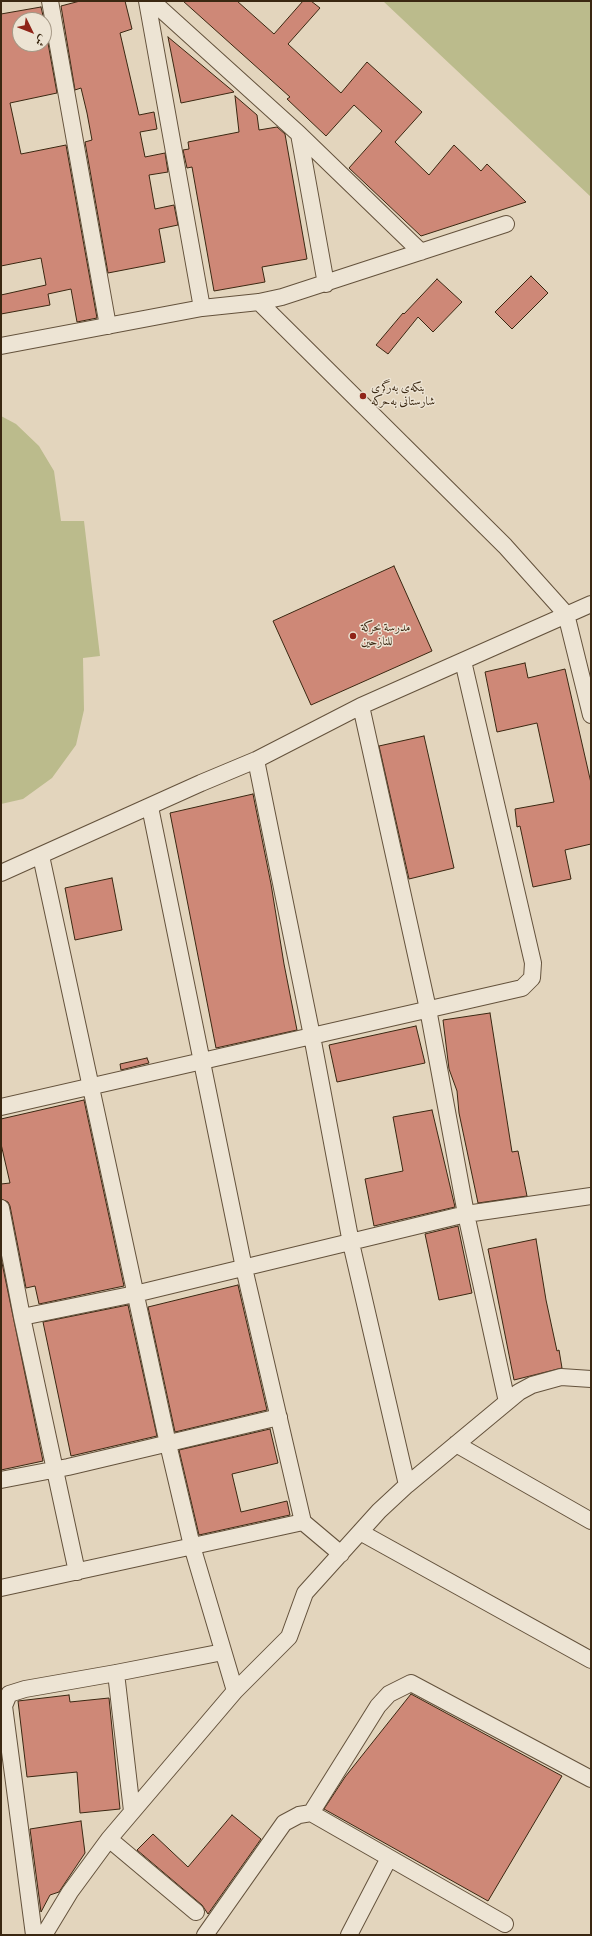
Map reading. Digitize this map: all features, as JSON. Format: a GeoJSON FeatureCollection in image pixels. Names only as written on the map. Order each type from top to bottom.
{"type":"FeatureCollection","features":[{"type":"Feature","properties":{"kind":"street"},"geometry":{"type":"LineString","coordinates":[[50,1],[108,326]]}},
{"type":"Feature","properties":{"kind":"street"},"geometry":{"type":"LineString","coordinates":[[147,1],[202,308]]}},
{"type":"Feature","properties":{"kind":"street"},"geometry":{"type":"LineString","coordinates":[[152,1],[299,134],[421,252]]}},
{"type":"Feature","properties":{"kind":"street"},"geometry":{"type":"LineString","coordinates":[[299,134],[326,284]]}},
{"type":"Feature","properties":{"kind":"street"},"geometry":{"type":"LineString","coordinates":[[1,346],[202,308],[259,302],[282,297],[326,284],[506,224]]}},
{"type":"Feature","properties":{"kind":"street"},"geometry":{"type":"LineString","coordinates":[[259,302],[505,546],[566,614],[591,715]]}},
{"type":"Feature","properties":{"kind":"street"},"geometry":{"type":"LineString","coordinates":[[1,873],[201,783],[256,760],[361,706],[591,604]]}},
{"type":"Feature","properties":{"kind":"street"},"geometry":{"type":"LineString","coordinates":[[1,1107],[522,988],[532,978],[533,963],[463,661]]}},
{"type":"Feature","properties":{"kind":"street"},"geometry":{"type":"LineString","coordinates":[[361,706],[428,1009],[466,1214],[507,1402]]}},
{"type":"Feature","properties":{"kind":"street"},"geometry":{"type":"LineString","coordinates":[[256,760],[312,1036],[351,1243],[407,1485]]}},
{"type":"Feature","properties":{"kind":"street"},"geometry":{"type":"LineString","coordinates":[[150,807],[244,1268],[303,1522],[340,1554]]}},
{"type":"Feature","properties":{"kind":"street"},"geometry":{"type":"LineString","coordinates":[[41,856],[168,1444],[192,1546],[234,1691]]}},
{"type":"Feature","properties":{"kind":"street"},"geometry":{"type":"LineString","coordinates":[[22,1317],[135,1294],[466,1214],[591,1196]]}},
{"type":"Feature","properties":{"kind":"street"},"geometry":{"type":"LineString","coordinates":[[1,1208],[22,1317],[77,1572]]}},
{"type":"Feature","properties":{"kind":"street"},"geometry":{"type":"LineString","coordinates":[[44,1935],[70,1892],[109,1839],[234,1691],[288,1637],[305,1593],[360,1532],[407,1485],[519,1392],[546,1380],[561,1377],[591,1379]]}},
{"type":"Feature","properties":{"kind":"street"},"geometry":{"type":"LineString","coordinates":[[1,1480],[54,1470],[279,1417]]}},
{"type":"Feature","properties":{"kind":"street"},"geometry":{"type":"LineString","coordinates":[[456,1444],[591,1521]]}},
{"type":"Feature","properties":{"kind":"street"},"geometry":{"type":"LineString","coordinates":[[1,1588],[303,1522]]}},
{"type":"Feature","properties":{"kind":"street"},"geometry":{"type":"LineString","coordinates":[[360,1532],[591,1660]]}},
{"type":"Feature","properties":{"kind":"street"},"geometry":{"type":"LineString","coordinates":[[34,1935],[4,1706],[9,1694],[25,1689],[223,1652]]}},
{"type":"Feature","properties":{"kind":"street"},"geometry":{"type":"LineString","coordinates":[[116,1673],[132,1811]]}},
{"type":"Feature","properties":{"kind":"street"},"geometry":{"type":"LineString","coordinates":[[311,1813],[378,1706],[389,1694],[411,1684],[591,1779]]}},
{"type":"Feature","properties":{"kind":"street"},"geometry":{"type":"LineString","coordinates":[[205,1935],[284,1823],[299,1815],[311,1813],[505,1924]]}},
{"type":"Feature","properties":{"kind":"street"},"geometry":{"type":"LineString","coordinates":[[109,1839],[196,1912]]}},
{"type":"Feature","properties":{"kind":"street"},"geometry":{"type":"LineString","coordinates":[[349,1935],[389,1858]]}},
{"type":"Feature","properties":{"kind":"green space"},"geometry":{"type":"Polygon","coordinates":[[[383,1],[591,1],[591,197],[383,1]]]}},
{"type":"Feature","properties":{"kind":"green space"},"geometry":{"type":"Polygon","coordinates":[[[1,416],[16,424],[39,446],[54,471],[61,521],[84,521],[100,656],[83,658],[84,710],[76,745],[52,778],[23,799],[1,804],[1,416]]]}},
{"type":"Feature","properties":{"kind":"building"},"geometry":{"type":"Polygon","coordinates":[[[80,1],[125,1],[132,29],[120,33],[139,115],[154,112],[157,129],[140,132],[145,157],[165,153],[168,172],[149,175],[155,209],[174,205],[178,225],[159,229],[165,262],[108,273],[85,142],[92,140],[81,88],[75,90],[61,6],[80,1]]]}},
{"type":"Feature","properties":{"kind":"building"},"geometry":{"type":"Polygon","coordinates":[[[183,1],[237,1],[274,34],[303,1],[311,1],[320,8],[288,44],[341,93],[367,62],[422,112],[395,142],[429,175],[454,145],[481,171],[487,164],[526,202],[421,236],[349,168],[382,131],[354,105],[326,136],[287,99],[290,97],[183,1]]]}},
{"type":"Feature","properties":{"kind":"building"},"geometry":{"type":"Polygon","coordinates":[[[41,7],[42,12],[12,12],[41,7]]]}},
{"type":"Feature","properties":{"kind":"building"},"geometry":{"type":"Polygon","coordinates":[[[12,12],[12,52],[50,52],[57,93],[10,103],[21,154],[66,145],[97,318],[77,322],[71,289],[48,294],[50,305],[1,314],[1,295],[46,285],[41,258],[1,266],[1,14],[12,12]]]}},
{"type":"Feature","properties":{"kind":"building"},"geometry":{"type":"Polygon","coordinates":[[[168,37],[234,92],[181,103],[168,37]]]}},
{"type":"Feature","properties":{"kind":"building"},"geometry":{"type":"Polygon","coordinates":[[[235,96],[257,115],[259,130],[277,127],[285,134],[307,259],[262,267],[265,282],[214,291],[192,167],[187,168],[183,150],[189,149],[188,142],[239,132],[235,96]]]}},
{"type":"Feature","properties":{"kind":"building"},"geometry":{"type":"Polygon","coordinates":[[[531,276],[548,293],[512,329],[495,312],[531,276]]]}},
{"type":"Feature","properties":{"kind":"building"},"geometry":{"type":"Polygon","coordinates":[[[437,279],[462,302],[433,332],[418,317],[388,354],[376,345],[403,313],[404,314],[437,279]]]}},
{"type":"Feature","properties":{"kind":"building","name":"مدرسة بحركة للنازحين"},"geometry":{"type":"Polygon","coordinates":[[[394,566],[432,651],[311,705],[273,621],[394,566]]]}},
{"type":"Feature","properties":{"kind":"building"},"geometry":{"type":"Polygon","coordinates":[[[525,663],[528,678],[565,669],[591,783],[591,844],[565,850],[571,879],[533,887],[520,826],[517,827],[515,809],[554,802],[537,723],[497,732],[485,672],[525,663]]]}},
{"type":"Feature","properties":{"kind":"building"},"geometry":{"type":"Polygon","coordinates":[[[424,736],[454,868],[409,879],[379,746],[424,736]]]}},
{"type":"Feature","properties":{"kind":"building"},"geometry":{"type":"Polygon","coordinates":[[[253,794],[297,1030],[216,1048],[170,813],[253,794]]]}},
{"type":"Feature","properties":{"kind":"building"},"geometry":{"type":"Polygon","coordinates":[[[112,878],[122,930],[75,940],[65,888],[112,878]]]}},
{"type":"Feature","properties":{"kind":"building"},"geometry":{"type":"Polygon","coordinates":[[[490,1013],[512,1152],[518,1151],[527,1196],[478,1203],[459,1113],[457,1091],[449,1069],[443,1020],[490,1013]]]}},
{"type":"Feature","properties":{"kind":"building"},"geometry":{"type":"Polygon","coordinates":[[[416,1026],[425,1063],[337,1082],[329,1045],[416,1026]]]}},
{"type":"Feature","properties":{"kind":"building"},"geometry":{"type":"Polygon","coordinates":[[[147,1058],[149,1063],[121,1070],[120,1064],[147,1058]]]}},
{"type":"Feature","properties":{"kind":"building"},"geometry":{"type":"Polygon","coordinates":[[[84,1100],[124,1286],[39,1304],[35,1286],[26,1288],[10,1206],[8,1202],[1,1199],[1,1184],[10,1183],[1,1144],[1,1119],[84,1100]]]}},
{"type":"Feature","properties":{"kind":"building"},"geometry":{"type":"Polygon","coordinates":[[[432,1110],[455,1207],[374,1226],[365,1179],[403,1171],[393,1117],[432,1110]]]}},
{"type":"Feature","properties":{"kind":"building"},"geometry":{"type":"Polygon","coordinates":[[[458,1226],[472,1293],[439,1300],[425,1234],[458,1226]]]}},
{"type":"Feature","properties":{"kind":"building"},"geometry":{"type":"Polygon","coordinates":[[[536,1239],[546,1300],[557,1351],[559,1350],[562,1368],[514,1380],[488,1249],[536,1239]]]}},
{"type":"Feature","properties":{"kind":"building"},"geometry":{"type":"Polygon","coordinates":[[[1,1258],[43,1461],[1,1470],[1,1258]]]}},
{"type":"Feature","properties":{"kind":"building"},"geometry":{"type":"Polygon","coordinates":[[[238,1285],[267,1410],[175,1432],[148,1307],[238,1285]]]}},
{"type":"Feature","properties":{"kind":"building"},"geometry":{"type":"Polygon","coordinates":[[[128,1305],[157,1436],[71,1456],[43,1322],[128,1305]]]}},
{"type":"Feature","properties":{"kind":"building"},"geometry":{"type":"Polygon","coordinates":[[[270,1429],[278,1463],[232,1474],[241,1512],[287,1501],[290,1515],[199,1535],[179,1450],[270,1429]]]}},
{"type":"Feature","properties":{"kind":"building"},"geometry":{"type":"Polygon","coordinates":[[[411,1694],[562,1776],[488,1901],[324,1809],[345,1777],[411,1694]]]}},
{"type":"Feature","properties":{"kind":"building"},"geometry":{"type":"Polygon","coordinates":[[[69,1695],[70,1702],[109,1698],[120,1809],[80,1813],[77,1772],[27,1777],[18,1701],[69,1695]]]}},
{"type":"Feature","properties":{"kind":"building"},"geometry":{"type":"Polygon","coordinates":[[[232,1815],[261,1839],[208,1914],[202,1905],[137,1850],[153,1834],[188,1867],[232,1815]]]}},
{"type":"Feature","properties":{"kind":"building"},"geometry":{"type":"Polygon","coordinates":[[[81,1821],[85,1853],[59,1892],[50,1895],[41,1912],[30,1829],[81,1821]]]}},
{"type":"Feature","properties":{"kind":"place","name":"بنکەی بەرگری شارستانی بەحرکە"},"geometry":{"type":"Point","coordinates":[363,396]}},
{"type":"Feature","properties":{"kind":"place","name":"مدرسة بحركة للنازحين"},"geometry":{"type":"Point","coordinates":[353,636]}}]}
